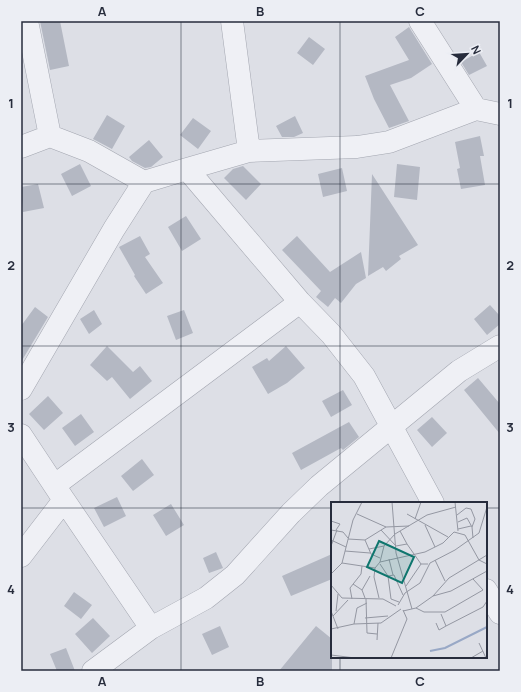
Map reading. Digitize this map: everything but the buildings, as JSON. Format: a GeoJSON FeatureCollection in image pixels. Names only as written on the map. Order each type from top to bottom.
{"type":"FeatureCollection","features":[{"type":"Feature","properties":{"kind":"street"},"geometry":{"type":"LineString","coordinates":[[27,21],[50,136]]}},
{"type":"Feature","properties":{"kind":"street"},"geometry":{"type":"LineString","coordinates":[[232,21],[249,151]]}},
{"type":"Feature","properties":{"kind":"street"},"geometry":{"type":"LineString","coordinates":[[420,21],[476,109]]}},
{"type":"Feature","properties":{"kind":"street"},"geometry":{"type":"LineString","coordinates":[[21,389],[114,229],[144,182],[249,151],[357,147],[389,142],[476,109],[500,114]]}},
{"type":"Feature","properties":{"kind":"street"},"geometry":{"type":"LineString","coordinates":[[21,147],[50,136],[89,151],[144,182]]}},
{"type":"Feature","properties":{"kind":"street"},"geometry":{"type":"LineString","coordinates":[[187,169],[300,302],[331,334],[364,376],[432,502]]}},
{"type":"Feature","properties":{"kind":"street"},"geometry":{"type":"LineString","coordinates":[[21,556],[60,492],[300,302]]}},
{"type":"Feature","properties":{"kind":"street"},"geometry":{"type":"LineString","coordinates":[[93,671],[151,628],[206,598],[235,575],[319,486],[459,372],[500,346]]}},
{"type":"Feature","properties":{"kind":"street"},"geometry":{"type":"LineString","coordinates":[[21,435],[151,628]]}},
{"type":"Feature","properties":{"kind":"street"},"geometry":{"type":"LineString","coordinates":[[487,592],[500,613]]}}]}
